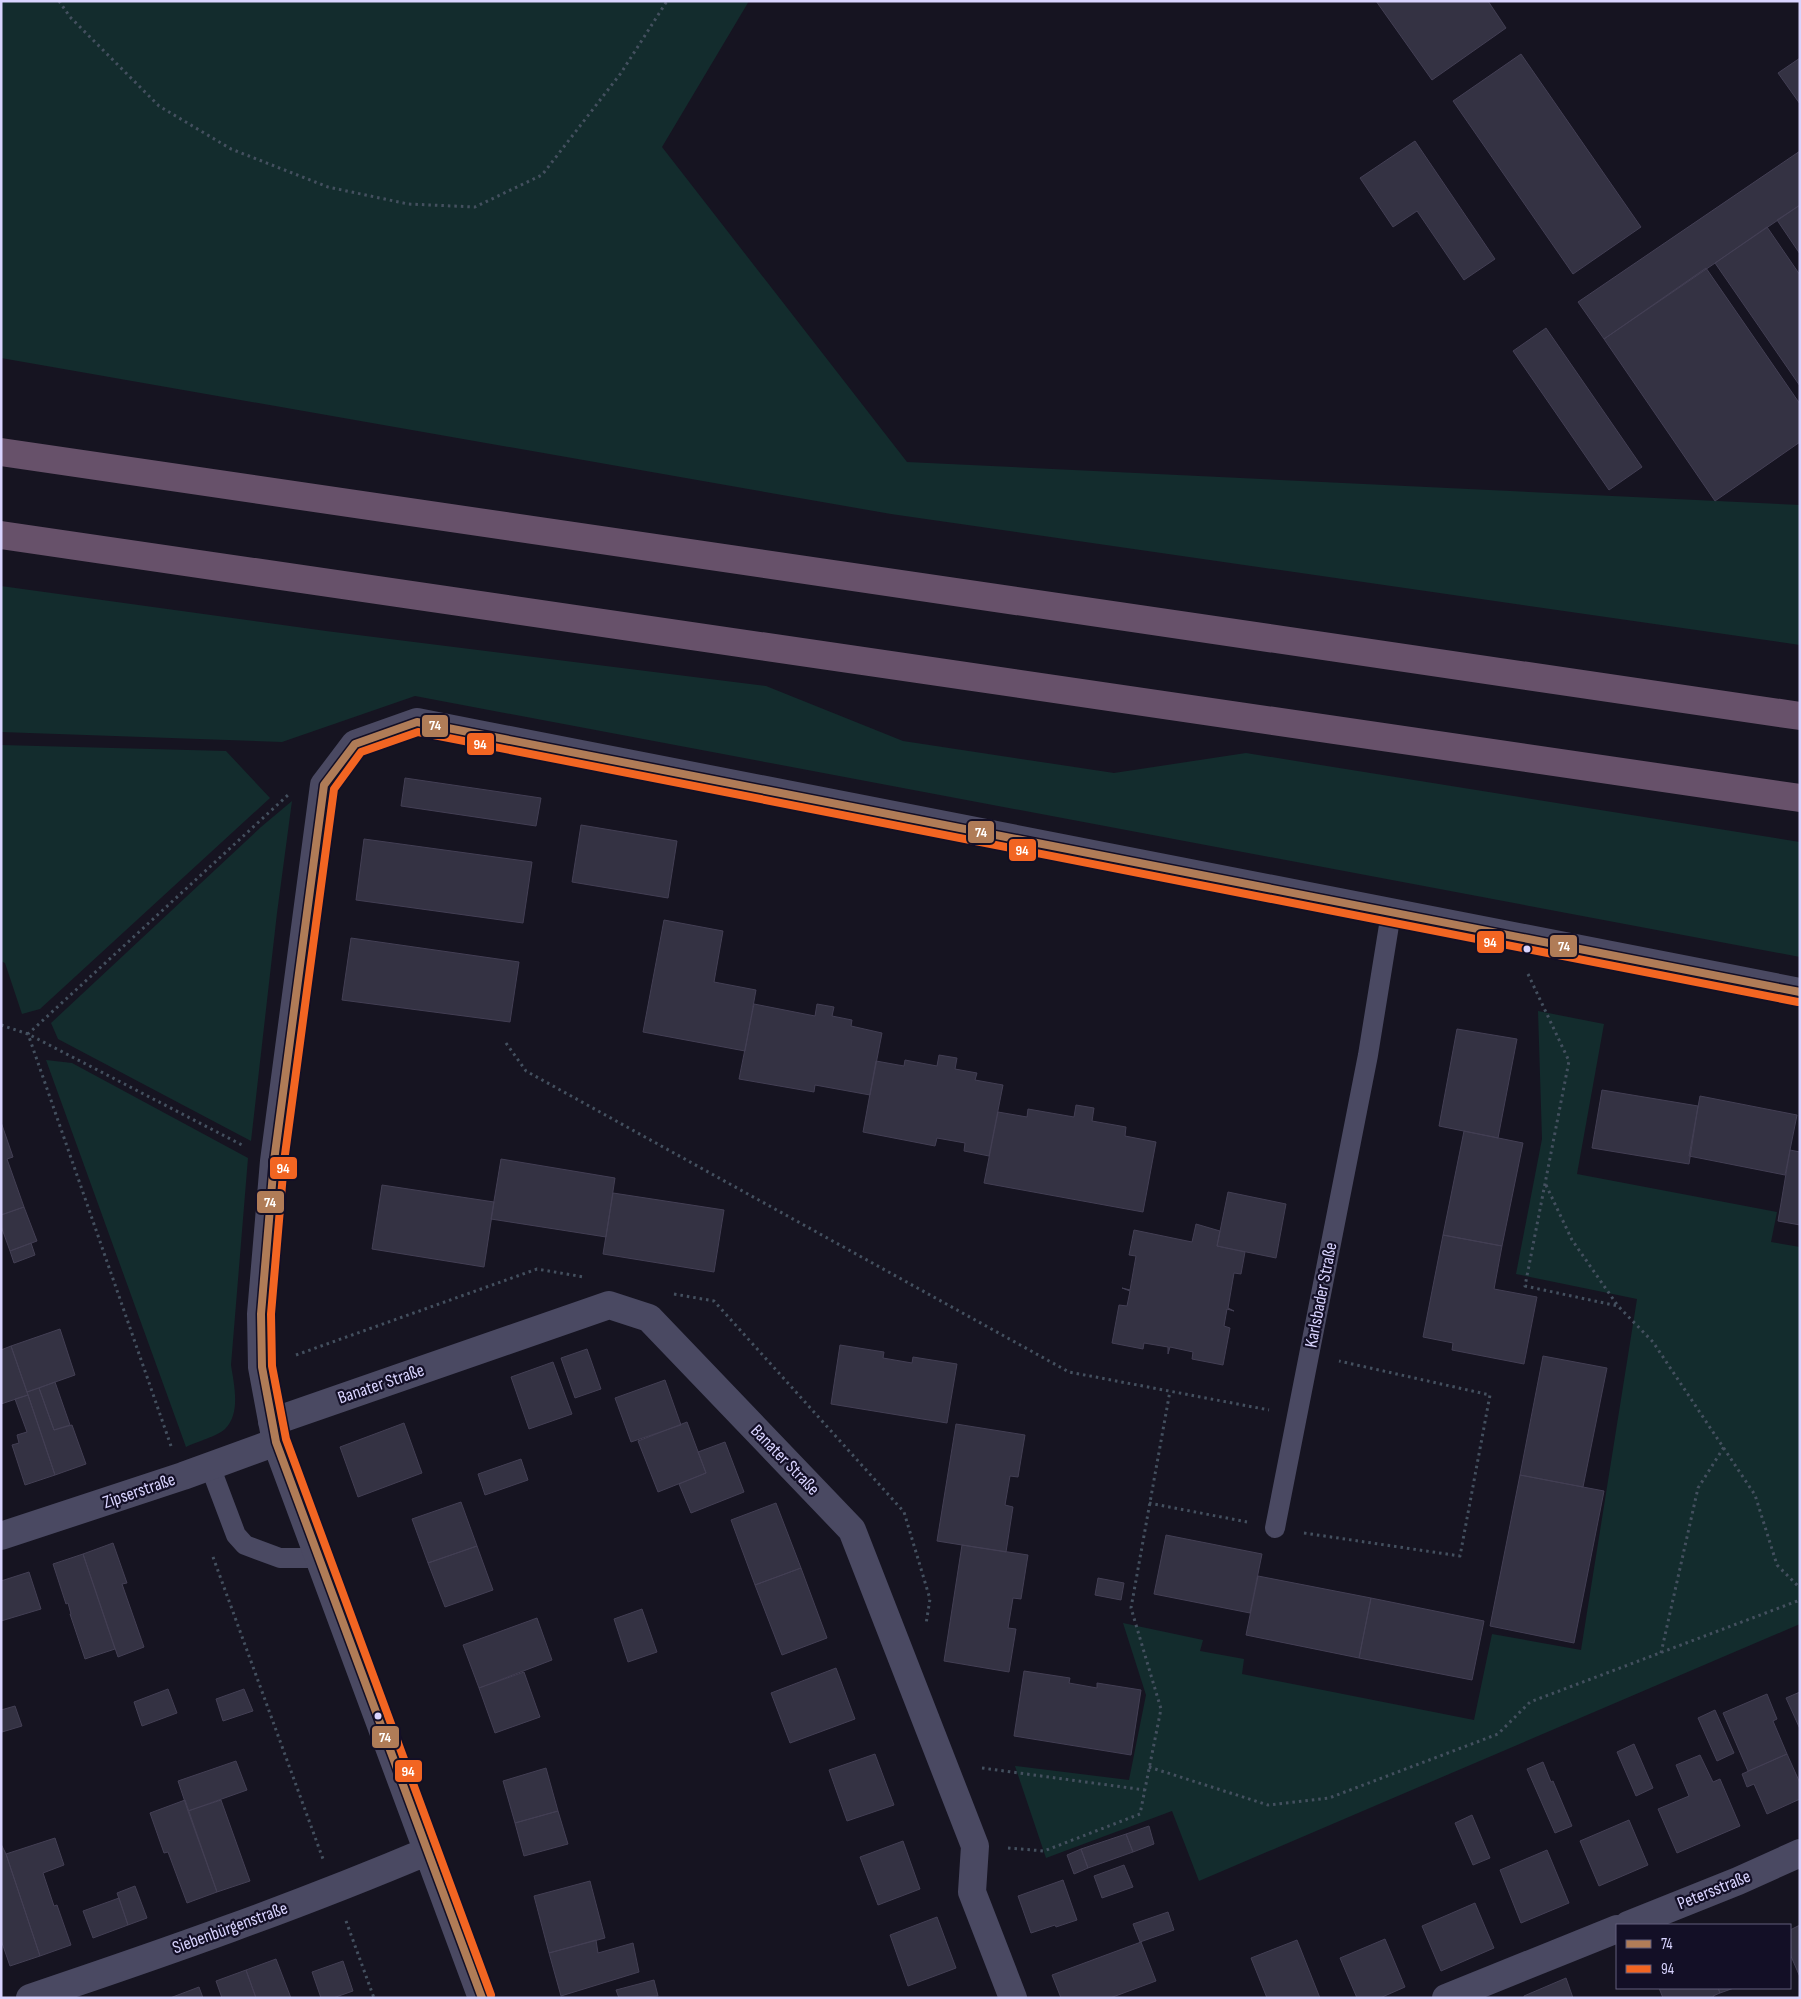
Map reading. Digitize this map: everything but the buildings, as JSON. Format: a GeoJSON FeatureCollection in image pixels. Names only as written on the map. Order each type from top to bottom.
{"type":"FeatureCollection","features":[{"type":"Feature","properties":{"kind":"highway"},"geometry":{"type":"LineString","coordinates":[[1,452],[1800,716]]}},
{"type":"Feature","properties":{"kind":"highway"},"geometry":{"type":"LineString","coordinates":[[1,535],[1800,798]]}},
{"type":"Feature","properties":{"kind":"street"},"geometry":{"type":"LineString","coordinates":[[482,1998],[274,1432],[262,1367],[261,1314],[274,1161],[324,785],[355,744],[416,722],[1800,992]]}},
{"type":"Feature","properties":{"kind":"street","name":"Banater Straße"},"geometry":{"type":"LineString","coordinates":[[274,1432],[609,1305],[649,1318],[852,1530],[975,1846],[972,1892],[1013,1998]]}},
{"type":"Feature","properties":{"kind":"street","name":"Zipserstraße"},"geometry":{"type":"LineString","coordinates":[[1,1536],[210,1466],[274,1432]]}},
{"type":"Feature","properties":{"kind":"street","name":"Siebenbürgenstraße"},"geometry":{"type":"LineString","coordinates":[[30,1998],[125,1966],[334,1890],[428,1851]]}},
{"type":"Feature","properties":{"kind":"street","name":"Petersstraße"},"geometry":{"type":"LineString","coordinates":[[1630,1924],[1738,1881],[1800,1852]]}},
{"type":"Feature","properties":{"kind":"street"},"geometry":{"type":"LineString","coordinates":[[1446,1998],[1616,1929]]}},
{"type":"Feature","properties":{"kind":"lane","name":"Karlsbader Straße"},"geometry":{"type":"LineString","coordinates":[[1275,1528],[1368,1055],[1391,913]]}},
{"type":"Feature","properties":{"kind":"lane"},"geometry":{"type":"LineString","coordinates":[[210,1466],[236,1535],[245,1545],[280,1558],[319,1558]]}},
{"type":"Feature","properties":{"kind":"path"},"geometry":{"type":"LineString","coordinates":[[59,1],[70,17],[159,106],[231,149],[328,187],[408,204],[475,207],[542,175],[621,73],[667,1]]}},
{"type":"Feature","properties":{"kind":"path"},"geometry":{"type":"LineString","coordinates":[[28,1034],[293,790],[324,785]]}},
{"type":"Feature","properties":{"kind":"path"},"geometry":{"type":"LineString","coordinates":[[1511,937],[1569,1062],[1525,1286],[1618,1306]]}},
{"type":"Feature","properties":{"kind":"path"},"geometry":{"type":"LineString","coordinates":[[1,1025],[28,1034],[274,1161]]}},
{"type":"Feature","properties":{"kind":"path"},"geometry":{"type":"LineString","coordinates":[[506,1043],[526,1071],[1069,1372],[1297,1416]]}},
{"type":"Feature","properties":{"kind":"path"},"geometry":{"type":"LineString","coordinates":[[1546,1184],[1572,1240],[1618,1306],[1653,1342],[1755,1495],[1777,1565],[1800,1588]]}},
{"type":"Feature","properties":{"kind":"path"},"geometry":{"type":"LineString","coordinates":[[262,1367],[537,1269],[593,1279]]}},
{"type":"Feature","properties":{"kind":"path"},"geometry":{"type":"LineString","coordinates":[[668,1292],[714,1301],[904,1512],[930,1599],[925,1626]]}},
{"type":"Feature","properties":{"kind":"path"},"geometry":{"type":"LineString","coordinates":[[1149,1503],[1275,1528],[1460,1556],[1490,1395],[1309,1354]]}},
{"type":"Feature","properties":{"kind":"path"},"geometry":{"type":"LineString","coordinates":[[975,1846],[1044,1851],[1140,1814],[1161,1709],[1131,1608],[1170,1391]]}},
{"type":"Feature","properties":{"kind":"path"},"geometry":{"type":"LineString","coordinates":[[1661,1653],[1698,1488],[1724,1448]]}},
{"type":"Feature","properties":{"kind":"path"},"geometry":{"type":"LineString","coordinates":[[1148,1767],[1268,1806],[1328,1798],[1498,1734],[1530,1702],[1800,1600]]}},
{"type":"Feature","properties":{"kind":"path"},"geometry":{"type":"LineString","coordinates":[[943,1763],[1144,1790]]}},
{"type":"Feature","properties":{"kind":"green space"},"geometry":{"type":"Polygon","coordinates":[[[1,1],[749,1],[662,147],[907,462],[1800,505],[1800,645],[891,514],[1,358],[1,1]]]}},
{"type":"Feature","properties":{"kind":"green space"},"geometry":{"type":"Polygon","coordinates":[[[1,586],[326,631],[766,686],[903,741],[1114,773],[1246,753],[1800,842],[1800,957],[415,696],[282,742],[1,732],[1,586]]]}},
{"type":"Feature","properties":{"kind":"green space"},"geometry":{"type":"Polygon","coordinates":[[[1,745],[226,751],[270,798],[40,1009],[22,1014],[5,963],[1,961],[1,745]]]}},
{"type":"Feature","properties":{"kind":"green space"},"geometry":{"type":"Polygon","coordinates":[[[292,801],[251,1141],[58,1039],[51,1023],[261,827],[292,801]]]}},
{"type":"Feature","properties":{"kind":"green space"},"geometry":{"type":"Polygon","coordinates":[[[1538,1011],[1604,1024],[1577,1174],[1777,1212],[1771,1242],[1800,1247],[1800,1624],[1199,1881],[1172,1811],[1046,1858],[1015,1766],[1129,1780],[1146,1695],[1123,1623],[1203,1640],[1200,1651],[1244,1659],[1242,1674],[1474,1720],[1492,1634],[1581,1650],[1637,1299],[1516,1274],[1542,1139],[1538,1011]]]}},
{"type":"Feature","properties":{"kind":"green space"},"geometry":{"type":"Polygon","coordinates":[[[46,1060],[72,1063],[248,1158],[231,1365],[235,1407],[230,1422],[222,1432],[186,1447],[46,1060]]]}},
{"type":"Feature","properties":{"kind":"transit line","name":"74"},"geometry":{"type":"LineString","coordinates":[[482,1998],[276,1442],[262,1367],[261,1314],[274,1161],[324,785],[355,744],[417,722],[1800,992]]}},
{"type":"Feature","properties":{"kind":"transit line","name":"94"},"geometry":{"type":"LineString","coordinates":[[491,1995],[286,1439],[272,1366],[271,1314],[284,1162],[334,789],[361,752],[418,732],[1798,1002]]}}]}
